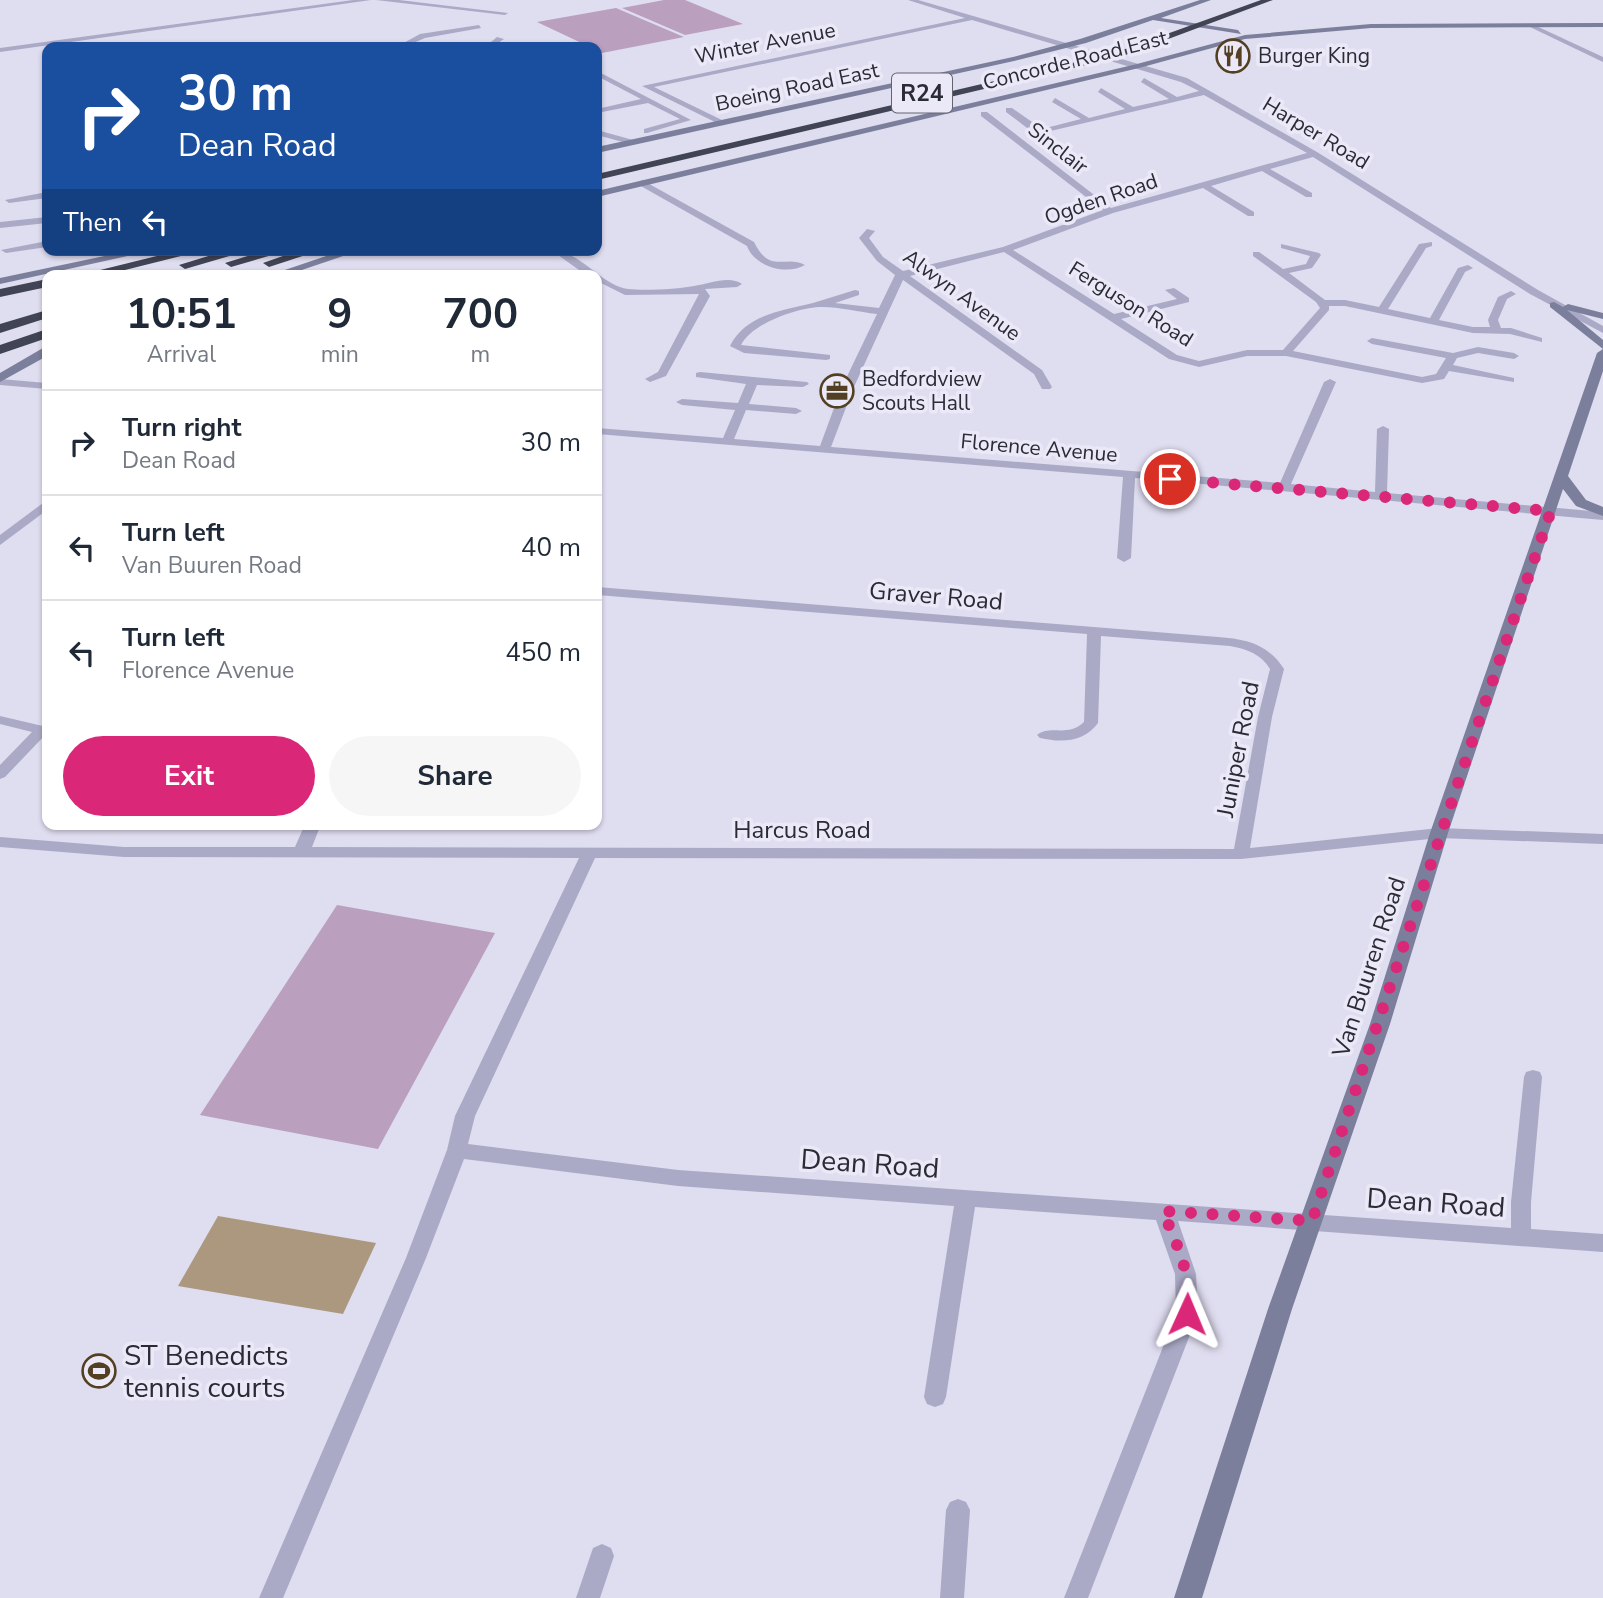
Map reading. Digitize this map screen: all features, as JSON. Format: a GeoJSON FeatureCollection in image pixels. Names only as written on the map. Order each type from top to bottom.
{"type":"FeatureCollection","features":[{"type":"Feature","properties":{"kind":"highway","name":"R24"},"geometry":{"type":"LineString","coordinates":[[602,166],[1001,76],[1098,50],[1242,0]]}},
{"type":"Feature","properties":{"kind":"highway","name":"R24"},"geometry":{"type":"LineString","coordinates":[[602,177],[1117,55],[1269,0]]}},
{"type":"Feature","properties":{"kind":"highway"},"geometry":{"type":"LineString","coordinates":[[109,270],[172,256]]}},
{"type":"Feature","properties":{"kind":"highway"},"geometry":{"type":"LineString","coordinates":[[165,270],[220,256]]}},
{"type":"Feature","properties":{"kind":"highway"},"geometry":{"type":"LineString","coordinates":[[205,270],[260,256]]}},
{"type":"Feature","properties":{"kind":"highway"},"geometry":{"type":"LineString","coordinates":[[245,270],[293,256]]}},
{"type":"Feature","properties":{"kind":"highway"},"geometry":{"type":"LineString","coordinates":[[0,293],[42,284]]}},
{"type":"Feature","properties":{"kind":"highway"},"geometry":{"type":"LineString","coordinates":[[0,316],[42,303]]}},
{"type":"Feature","properties":{"kind":"highway"},"geometry":{"type":"LineString","coordinates":[[0,329],[42,316]]}},
{"type":"Feature","properties":{"kind":"highway"},"geometry":{"type":"LineString","coordinates":[[0,350],[42,335]]}},
{"type":"Feature","properties":{"kind":"main road","name":"Boeing Road East"},"geometry":{"type":"LineString","coordinates":[[602,149],[1055,45],[1080,46],[1207,0]]}},
{"type":"Feature","properties":{"kind":"main road"},"geometry":{"type":"LineString","coordinates":[[1167,19],[1167,16],[1189,6]]}},
{"type":"Feature","properties":{"kind":"main road"},"geometry":{"type":"LineString","coordinates":[[1149,20],[1167,19],[1220,31],[1277,33],[1371,26],[1603,26]]}},
{"type":"Feature","properties":{"kind":"main road"},"geometry":{"type":"LineString","coordinates":[[1220,31],[1224,37],[1220,42]]}},
{"type":"Feature","properties":{"kind":"main road","name":"Concorde Road East"},"geometry":{"type":"LineString","coordinates":[[602,193],[1139,66],[1155,66],[1220,42],[1277,33]]}},
{"type":"Feature","properties":{"kind":"main road"},"geometry":{"type":"LineString","coordinates":[[1055,45],[1080,46]]}},
{"type":"Feature","properties":{"kind":"main road"},"geometry":{"type":"LineString","coordinates":[[1116,72],[1126,62],[1155,66]]}},
{"type":"Feature","properties":{"kind":"main road"},"geometry":{"type":"LineString","coordinates":[[1116,72],[1155,66]]}},
{"type":"Feature","properties":{"kind":"main road"},"geometry":{"type":"LineString","coordinates":[[53,270],[121,256]]}},
{"type":"Feature","properties":{"kind":"main road"},"geometry":{"type":"LineString","coordinates":[[291,270],[337,256]]}},
{"type":"Feature","properties":{"kind":"main road"},"geometry":{"type":"LineString","coordinates":[[0,281],[42,272]]}},
{"type":"Feature","properties":{"kind":"main road"},"geometry":{"type":"LineString","coordinates":[[1554,304],[1603,346]]}},
{"type":"Feature","properties":{"kind":"main road"},"geometry":{"type":"LineString","coordinates":[[1568,307],[1603,316]]}},
{"type":"Feature","properties":{"kind":"main road","name":"Van Buuren Road"},"geometry":{"type":"LineString","coordinates":[[1188,1598],[1280,1310],[1380,1024],[1439,833],[1603,353]]}},
{"type":"Feature","properties":{"kind":"main road"},"geometry":{"type":"LineString","coordinates":[[0,380],[42,354]]}},
{"type":"Feature","properties":{"kind":"main road"},"geometry":{"type":"LineString","coordinates":[[1562,478],[1581,503],[1603,514]]}},
{"type":"Feature","properties":{"kind":"street"},"geometry":{"type":"LineString","coordinates":[[59,42],[368,0]]}},
{"type":"Feature","properties":{"kind":"street"},"geometry":{"type":"LineString","coordinates":[[379,0],[505,13]]}},
{"type":"Feature","properties":{"kind":"street"},"geometry":{"type":"LineString","coordinates":[[911,0],[1055,45]]}},
{"type":"Feature","properties":{"kind":"street"},"geometry":{"type":"LineString","coordinates":[[932,6],[947,0]]}},
{"type":"Feature","properties":{"kind":"street","name":"Winter Avenue"},"geometry":{"type":"LineString","coordinates":[[721,123],[646,86],[974,18]]}},
{"type":"Feature","properties":{"kind":"street"},"geometry":{"type":"LineString","coordinates":[[1532,26],[1603,60]]}},
{"type":"Feature","properties":{"kind":"street"},"geometry":{"type":"LineString","coordinates":[[412,42],[423,36],[479,27]]}},
{"type":"Feature","properties":{"kind":"street"},"geometry":{"type":"LineString","coordinates":[[0,50],[42,44]]}},
{"type":"Feature","properties":{"kind":"street"},"geometry":{"type":"LineString","coordinates":[[1080,46],[1139,66]]}},
{"type":"Feature","properties":{"kind":"street","name":"Harper Road"},"geometry":{"type":"LineString","coordinates":[[1155,66],[1314,154],[1554,304],[1603,330]]}},
{"type":"Feature","properties":{"kind":"street"},"geometry":{"type":"LineString","coordinates":[[602,76],[687,121],[647,131]]}},
{"type":"Feature","properties":{"kind":"street"},"geometry":{"type":"LineString","coordinates":[[1144,80],[1175,99]]}},
{"type":"Feature","properties":{"kind":"street"},"geometry":{"type":"LineString","coordinates":[[602,83],[612,81]]}},
{"type":"Feature","properties":{"kind":"street"},"geometry":{"type":"LineString","coordinates":[[1101,89],[1132,110]]}},
{"type":"Feature","properties":{"kind":"street"},"geometry":{"type":"LineString","coordinates":[[1009,110],[1039,131],[1206,92]]}},
{"type":"Feature","properties":{"kind":"street"},"geometry":{"type":"LineString","coordinates":[[602,110],[649,100]]}},
{"type":"Feature","properties":{"kind":"street"},"geometry":{"type":"LineString","coordinates":[[1055,100],[1087,120]]}},
{"type":"Feature","properties":{"kind":"street","name":"Sinclair"},"geometry":{"type":"LineString","coordinates":[[984,114],[1110,211]]}},
{"type":"Feature","properties":{"kind":"street"},"geometry":{"type":"LineString","coordinates":[[602,135],[630,142]]}},
{"type":"Feature","properties":{"kind":"street"},"geometry":{"type":"LineString","coordinates":[[602,138],[611,146]]}},
{"type":"Feature","properties":{"kind":"street","name":"Ogden Road"},"geometry":{"type":"LineString","coordinates":[[900,275],[1006,249],[1110,211],[1314,154]]}},
{"type":"Feature","properties":{"kind":"street"},"geometry":{"type":"LineString","coordinates":[[1262,168],[1309,195]]}},
{"type":"Feature","properties":{"kind":"street"},"geometry":{"type":"LineString","coordinates":[[642,183],[751,244],[755,255],[769,264],[780,267],[800,265]]}},
{"type":"Feature","properties":{"kind":"street"},"geometry":{"type":"LineString","coordinates":[[1204,185],[1251,214]]}},
{"type":"Feature","properties":{"kind":"street"},"geometry":{"type":"LineString","coordinates":[[9,200],[42,196]]}},
{"type":"Feature","properties":{"kind":"street"},"geometry":{"type":"LineString","coordinates":[[0,225],[42,220]]}},
{"type":"Feature","properties":{"kind":"street"},"geometry":{"type":"LineString","coordinates":[[713,223],[709,228],[741,247]]}},
{"type":"Feature","properties":{"kind":"street","name":"Alwyn Avenue"},"geometry":{"type":"LineString","coordinates":[[870,231],[864,238],[880,259],[1038,372],[1046,387]]}},
{"type":"Feature","properties":{"kind":"street"},"geometry":{"type":"LineString","coordinates":[[1382,311],[1422,246],[1429,244]]}},
{"type":"Feature","properties":{"kind":"street"},"geometry":{"type":"LineString","coordinates":[[6,250],[42,245]]}},
{"type":"Feature","properties":{"kind":"street"},"geometry":{"type":"LineString","coordinates":[[1281,272],[1309,266],[1317,255],[1284,246]]}},
{"type":"Feature","properties":{"kind":"street","name":"Ferguson Road"},"geometry":{"type":"LineString","coordinates":[[1006,249],[1186,363],[1210,362],[1247,353],[1286,353],[1409,379],[1433,379],[1448,366],[1478,350],[1514,356]]}},
{"type":"Feature","properties":{"kind":"street"},"geometry":{"type":"LineString","coordinates":[[1256,254],[1323,303],[1345,303],[1473,330],[1496,329],[1538,340]]}},
{"type":"Feature","properties":{"kind":"street"},"geometry":{"type":"LineString","coordinates":[[565,256],[586,270]]}},
{"type":"Feature","properties":{"kind":"street"},"geometry":{"type":"LineString","coordinates":[[1433,322],[1461,270],[1468,268]]}},
{"type":"Feature","properties":{"kind":"street"},"geometry":{"type":"LineString","coordinates":[[824,450],[900,275]]}},
{"type":"Feature","properties":{"kind":"street"},"geometry":{"type":"LineString","coordinates":[[602,280],[625,292],[737,284]]}},
{"type":"Feature","properties":{"kind":"street"},"geometry":{"type":"LineString","coordinates":[[650,379],[662,374],[705,296],[702,291],[695,289]]}},
{"type":"Feature","properties":{"kind":"street","name":"Harper Road"},"geometry":{"type":"LineString","coordinates":[[1531,289],[1603,325]]}},
{"type":"Feature","properties":{"kind":"street"},"geometry":{"type":"LineString","coordinates":[[1115,317],[1185,300],[1170,290]]}},
{"type":"Feature","properties":{"kind":"street"},"geometry":{"type":"LineString","coordinates":[[826,356],[744,350],[735,346],[739,336],[750,327],[855,293]]}},
{"type":"Feature","properties":{"kind":"street"},"geometry":{"type":"LineString","coordinates":[[1496,329],[1493,320],[1503,297],[1511,294]]}},
{"type":"Feature","properties":{"kind":"street"},"geometry":{"type":"LineString","coordinates":[[1286,353],[1322,311],[1323,303]]}},
{"type":"Feature","properties":{"kind":"street"},"geometry":{"type":"LineString","coordinates":[[821,304],[883,312]]}},
{"type":"Feature","properties":{"kind":"street"},"geometry":{"type":"LineString","coordinates":[[1372,341],[1448,366],[1510,380]]}},
{"type":"Feature","properties":{"kind":"street"},"geometry":{"type":"LineString","coordinates":[[700,375],[803,384]]}},
{"type":"Feature","properties":{"kind":"street"},"geometry":{"type":"LineString","coordinates":[[0,380],[42,385]]}},
{"type":"Feature","properties":{"kind":"street"},"geometry":{"type":"LineString","coordinates":[[727,442],[753,381]]}},
{"type":"Feature","properties":{"kind":"street"},"geometry":{"type":"LineString","coordinates":[[1284,486],[1330,382]]}},
{"type":"Feature","properties":{"kind":"street"},"geometry":{"type":"LineString","coordinates":[[682,402],[796,411]]}},
{"type":"Feature","properties":{"kind":"street"},"geometry":{"type":"LineString","coordinates":[[1381,495],[1383,429]]}},
{"type":"Feature","properties":{"kind":"street","name":"Florence Avenue"},"geometry":{"type":"LineString","coordinates":[[602,431],[1603,514]]}},
{"type":"Feature","properties":{"kind":"street"},"geometry":{"type":"LineString","coordinates":[[1124,558],[1129,475]]}},
{"type":"Feature","properties":{"kind":"street"},"geometry":{"type":"LineString","coordinates":[[0,541],[42,508]]}},
{"type":"Feature","properties":{"kind":"street","name":"Graver Road"},"geometry":{"type":"LineString","coordinates":[[602,591],[1248,645],[1269,656]]}},
{"type":"Feature","properties":{"kind":"street"},"geometry":{"type":"LineString","coordinates":[[1045,735],[1068,737],[1084,732],[1091,723],[1094,632]]}},
{"type":"Feature","properties":{"kind":"street","name":"Juniper Road"},"geometry":{"type":"LineString","coordinates":[[1241,854],[1265,717],[1277,669],[1269,656]]}},
{"type":"Feature","properties":{"kind":"street"},"geometry":{"type":"LineString","coordinates":[[0,720],[42,727]]}},
{"type":"Feature","properties":{"kind":"street"},"geometry":{"type":"LineString","coordinates":[[0,774],[42,730]]}},
{"type":"Feature","properties":{"kind":"street"},"geometry":{"type":"LineString","coordinates":[[302,851],[311,830]]}},
{"type":"Feature","properties":{"kind":"street","name":"Harcus Road"},"geometry":{"type":"LineString","coordinates":[[0,842],[124,852],[302,851],[589,855],[1241,854],[1439,833],[1603,839]]}},
{"type":"Feature","properties":{"kind":"street"},"geometry":{"type":"LineString","coordinates":[[271,1598],[416,1258],[457,1150],[465,1116],[589,855]]}},
{"type":"Feature","properties":{"kind":"street"},"geometry":{"type":"LineString","coordinates":[[1521,1237],[1521,1202],[1533,1077]]}},
{"type":"Feature","properties":{"kind":"street","name":"Dean Road"},"geometry":{"type":"LineString","coordinates":[[457,1150],[678,1178],[1603,1243]]}},
{"type":"Feature","properties":{"kind":"street"},"geometry":{"type":"LineString","coordinates":[[935,1397],[966,1198]]}},
{"type":"Feature","properties":{"kind":"street"},"geometry":{"type":"LineString","coordinates":[[1076,1598],[1187,1314],[1190,1298],[1188,1280],[1163,1211]]}},
{"type":"Feature","properties":{"kind":"street"},"geometry":{"type":"LineString","coordinates":[[952,1598],[958,1510]]}},
{"type":"Feature","properties":{"kind":"street"},"geometry":{"type":"LineString","coordinates":[[588,1598],[602,1556]]}},
{"type":"Feature","properties":{"kind":"shaded area"},"geometry":{"type":"Polygon","coordinates":[[[664,0],[685,0],[743,24],[685,35],[622,8],[664,0]]]}},
{"type":"Feature","properties":{"kind":"shaded area"},"geometry":{"type":"Polygon","coordinates":[[[616,8],[684,37],[602,53],[602,42],[579,42],[537,22],[616,8]]]}},
{"type":"Feature","properties":{"kind":"shaded area"},"geometry":{"type":"Polygon","coordinates":[[[337,905],[495,933],[378,1149],[200,1115],[337,905]]]}},
{"type":"Feature","properties":{"kind":"shaded area"},"geometry":{"type":"Polygon","coordinates":[[[218,1216],[376,1243],[343,1314],[178,1286],[218,1216]]]}},
{"type":"Feature","properties":{"kind":"place","name":"Burger King"},"geometry":{"type":"Point","coordinates":[1233,56]}},
{"type":"Feature","properties":{"kind":"place","name":"Bedfordview Scouts Hall"},"geometry":{"type":"Point","coordinates":[837,391]}},
{"type":"Feature","properties":{"kind":"place","name":"ST Benedicts tennis courts"},"geometry":{"type":"Point","coordinates":[99,1371]}},
{"type":"Feature","properties":{"kind":"route"},"geometry":{"type":"LineString","coordinates":[[1170,479],[1284,486],[1551,511],[1439,833],[1380,1024],[1312,1221],[1163,1211],[1188,1280],[1190,1298],[1187,1314]]}}]}
